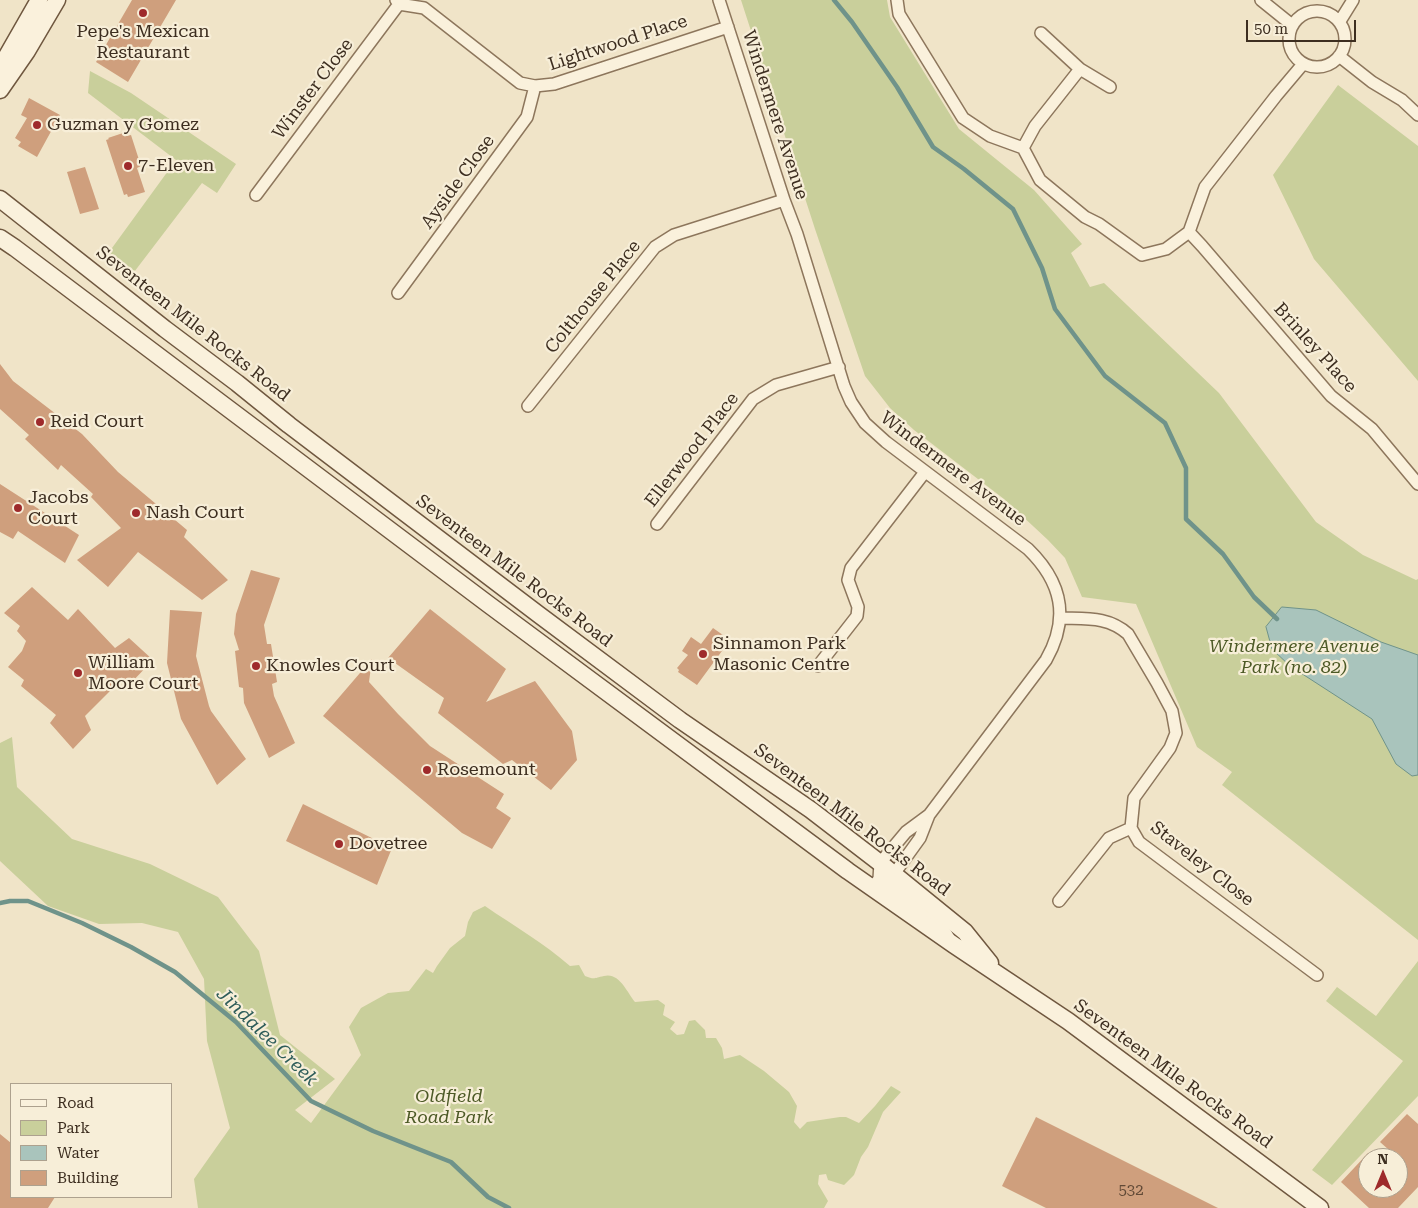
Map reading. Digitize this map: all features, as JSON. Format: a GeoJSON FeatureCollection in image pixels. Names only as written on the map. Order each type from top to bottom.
{"type":"FeatureCollection","features":[{"type":"Feature","properties":{"kind":"main road"},"geometry":{"type":"LineString","coordinates":[[0,68],[38,0]]}},
{"type":"Feature","properties":{"kind":"main road"},"geometry":{"type":"LineString","coordinates":[[0,90],[57,0]]}},
{"type":"Feature","properties":{"kind":"main road","name":"Seventeen Mile Rocks Road"},"geometry":{"type":"LineString","coordinates":[[0,199],[289,425],[538,614],[680,720],[811,810],[954,945],[1068,1021],[1320,1208]]}},
{"type":"Feature","properties":{"kind":"main road","name":"Seventeen Mile Rocks Road"},"geometry":{"type":"LineString","coordinates":[[0,238],[347,496],[488,604],[965,932],[1000,976]]}},
{"type":"Feature","properties":{"kind":"street","name":"Windermere Avenue"},"geometry":{"type":"LineString","coordinates":[[719,0],[784,200],[797,234],[844,386],[851,402],[865,423],[886,442],[1016,539],[1038,558],[1049,574],[1058,593],[1060,618],[1056,638],[1046,660],[929,815]]}},
{"type":"Feature","properties":{"kind":"street"},"geometry":{"type":"LineString","coordinates":[[897,0],[899,14],[963,118],[990,136],[1023,148],[1040,180],[1085,217],[1099,224],[1142,254],[1166,249],[1189,232],[1205,187],[1276,96],[1304,64]]}},
{"type":"Feature","properties":{"kind":"street"},"geometry":{"type":"LineString","coordinates":[[1261,0],[1292,25]]}},
{"type":"Feature","properties":{"kind":"street"},"geometry":{"type":"LineString","coordinates":[[1340,21],[1353,0]]}},
{"type":"Feature","properties":{"kind":"street","name":"Lightwood Place"},"geometry":{"type":"LineString","coordinates":[[398,2],[424,8],[520,83],[536,86],[554,84],[728,27]]}},
{"type":"Feature","properties":{"kind":"street","name":"Winster Close"},"geometry":{"type":"LineString","coordinates":[[256,195],[398,2]]}},
{"type":"Feature","properties":{"kind":"street"},"geometry":{"type":"LineString","coordinates":[[1324,11],[1340,21],[1346,39],[1344,48],[1332,63],[1313,67],[1304,64],[1291,51],[1289,33],[1292,25],[1306,12],[1324,11]]}},
{"type":"Feature","properties":{"kind":"street"},"geometry":{"type":"LineString","coordinates":[[1041,33],[1080,69],[1110,87]]}},
{"type":"Feature","properties":{"kind":"street"},"geometry":{"type":"LineString","coordinates":[[1339,56],[1372,82],[1402,100],[1418,115]]}},
{"type":"Feature","properties":{"kind":"street"},"geometry":{"type":"LineString","coordinates":[[1023,148],[1035,126],[1080,69]]}},
{"type":"Feature","properties":{"kind":"street","name":"Ayside Close"},"geometry":{"type":"LineString","coordinates":[[398,293],[527,118],[536,86]]}},
{"type":"Feature","properties":{"kind":"street","name":"Colthouse Place"},"geometry":{"type":"LineString","coordinates":[[528,406],[656,247],[674,235],[784,200]]}},
{"type":"Feature","properties":{"kind":"street","name":"Brinley Place"},"geometry":{"type":"LineString","coordinates":[[1189,232],[1331,396],[1372,429],[1418,484]]}},
{"type":"Feature","properties":{"kind":"street","name":"Ellerwood Place"},"geometry":{"type":"LineString","coordinates":[[657,524],[753,400],[776,385],[839,367]]}},
{"type":"Feature","properties":{"kind":"street"},"geometry":{"type":"LineString","coordinates":[[818,666],[856,616],[858,607],[848,580],[851,568],[925,472]]}},
{"type":"Feature","properties":{"kind":"street","name":"Staveley Close"},"geometry":{"type":"LineString","coordinates":[[1060,618],[1105,620],[1122,628],[1128,634],[1172,711],[1176,733],[1170,748],[1134,798],[1131,828],[1139,842],[1317,975]]}},
{"type":"Feature","properties":{"kind":"street"},"geometry":{"type":"LineString","coordinates":[[881,876],[906,832],[929,815]]}},
{"type":"Feature","properties":{"kind":"street"},"geometry":{"type":"LineString","coordinates":[[881,876],[920,838],[929,815]]}},
{"type":"Feature","properties":{"kind":"street"},"geometry":{"type":"LineString","coordinates":[[1059,901],[1108,838],[1131,828]]}},
{"type":"Feature","properties":{"kind":"green space","name":"Windermere Avenue Park (no. 82)"},"geometry":{"type":"Polygon","coordinates":[[[741,0],[887,0],[890,17],[959,129],[1034,190],[1082,244],[1071,253],[1090,287],[1104,283],[1219,393],[1316,522],[1363,555],[1416,580],[1418,579],[1418,940],[1222,785],[1232,772],[1197,747],[1136,604],[1082,597],[1065,558],[1048,540],[1004,499],[914,430],[890,408],[865,376],[741,0]]]}},
{"type":"Feature","properties":{"kind":"green space"},"geometry":{"type":"Polygon","coordinates":[[[90,71],[131,93],[236,164],[217,193],[202,183],[128,280],[104,259],[176,160],[88,93],[90,71]]]}},
{"type":"Feature","properties":{"kind":"green space"},"geometry":{"type":"Polygon","coordinates":[[[1338,85],[1418,146],[1418,381],[1314,259],[1273,175],[1338,85]]]}},
{"type":"Feature","properties":{"kind":"green space","name":"Oldfield Road Park"},"geometry":{"type":"Polygon","coordinates":[[[12,737],[17,787],[72,839],[150,864],[218,897],[259,951],[280,1035],[335,1079],[295,1110],[311,1123],[361,1055],[349,1027],[361,1008],[388,993],[409,991],[426,969],[433,973],[450,948],[465,936],[468,922],[473,912],[485,906],[539,942],[570,966],[579,965],[585,976],[593,978],[614,977],[622,984],[635,1002],[658,1000],[665,1005],[663,1015],[675,1022],[670,1029],[677,1035],[684,1034],[689,1021],[695,1020],[705,1030],[706,1038],[716,1038],[722,1048],[724,1059],[740,1055],[764,1071],[789,1092],[797,1106],[794,1122],[800,1129],[807,1122],[840,1117],[846,1117],[859,1123],[891,1086],[901,1092],[883,1112],[854,1175],[844,1185],[828,1180],[826,1174],[819,1175],[818,1184],[828,1201],[824,1208],[198,1208],[194,1179],[230,1128],[207,1041],[204,979],[178,932],[142,923],[99,924],[48,906],[0,861],[0,743],[12,737]]]}},
{"type":"Feature","properties":{"kind":"green space"},"geometry":{"type":"Polygon","coordinates":[[[1418,961],[1418,1096],[1368,1148],[1358,1148],[1358,1158],[1332,1185],[1312,1170],[1403,1061],[1326,1001],[1337,987],[1376,1016],[1418,961]]]}},
{"type":"Feature","properties":{"kind":"water"},"geometry":{"type":"Polygon","coordinates":[[[1282,607],[1316,610],[1381,642],[1418,655],[1418,775],[1412,776],[1396,764],[1372,719],[1290,666],[1272,649],[1266,627],[1282,607]]]}},
{"type":"Feature","properties":{"kind":"building"},"geometry":{"type":"Polygon","coordinates":[[[132,0],[176,0],[128,82],[96,62],[132,0]]]}},
{"type":"Feature","properties":{"kind":"building"},"geometry":{"type":"Polygon","coordinates":[[[29,98],[60,115],[37,157],[18,146],[21,142],[15,138],[27,118],[21,115],[29,98]]]}},
{"type":"Feature","properties":{"kind":"building","name":"7-Eleven"},"geometry":{"type":"Polygon","coordinates":[[[126,132],[127,136],[131,135],[141,166],[137,168],[145,192],[128,197],[127,194],[124,195],[106,140],[126,132]]]}},
{"type":"Feature","properties":{"kind":"building"},"geometry":{"type":"Polygon","coordinates":[[[85,167],[99,209],[80,214],[67,172],[85,167]]]}},
{"type":"Feature","properties":{"kind":"building","name":"Nash Court"},"geometry":{"type":"Polygon","coordinates":[[[0,364],[13,381],[82,434],[118,472],[187,530],[184,537],[228,580],[202,600],[138,552],[108,587],[77,560],[121,528],[91,497],[93,494],[61,465],[58,470],[25,439],[29,435],[0,409],[0,364]]]}},
{"type":"Feature","properties":{"kind":"building","name":"Jacobs Court"},"geometry":{"type":"Polygon","coordinates":[[[0,484],[79,535],[65,563],[18,531],[13,539],[0,532],[0,484]]]}},
{"type":"Feature","properties":{"kind":"building","name":"Knowles Court"},"geometry":{"type":"Polygon","coordinates":[[[251,570],[280,578],[264,625],[267,644],[271,644],[277,682],[272,684],[274,696],[295,743],[269,758],[244,703],[243,688],[239,687],[235,651],[239,650],[234,634],[236,614],[251,570]]]}},
{"type":"Feature","properties":{"kind":"building","name":"William Moore Court"},"geometry":{"type":"Polygon","coordinates":[[[32,587],[68,620],[78,609],[115,648],[129,638],[153,660],[128,686],[120,681],[85,716],[91,730],[73,749],[50,723],[56,715],[21,686],[24,680],[8,667],[22,651],[26,641],[17,631],[20,626],[4,613],[32,587]]]}},
{"type":"Feature","properties":{"kind":"building"},"geometry":{"type":"Polygon","coordinates":[[[430,609],[506,669],[486,702],[535,681],[572,731],[577,760],[551,790],[512,760],[503,764],[438,713],[444,698],[388,658],[430,609]]]}},
{"type":"Feature","properties":{"kind":"building"},"geometry":{"type":"Polygon","coordinates":[[[170,610],[202,612],[196,656],[209,706],[246,759],[217,785],[181,719],[167,663],[170,610]]]}},
{"type":"Feature","properties":{"kind":"building","name":"Sinnamon Park Masonic Centre"},"geometry":{"type":"Polygon","coordinates":[[[713,628],[730,640],[697,685],[678,672],[677,668],[688,655],[682,651],[691,637],[701,644],[713,628]]]}},
{"type":"Feature","properties":{"kind":"building","name":"Rosemount"},"geometry":{"type":"Polygon","coordinates":[[[372,659],[369,682],[398,714],[430,746],[504,794],[496,808],[511,818],[492,849],[462,833],[323,716],[372,659]]]}},
{"type":"Feature","properties":{"kind":"building","name":"Dovetree"},"geometry":{"type":"Polygon","coordinates":[[[303,804],[392,848],[377,885],[286,841],[303,804]]]}},
{"type":"Feature","properties":{"kind":"building"},"geometry":{"type":"Polygon","coordinates":[[[1407,1114],[1418,1124],[1418,1187],[1408,1198],[1408,1148],[1387,1148],[1380,1142],[1407,1114]]]}},
{"type":"Feature","properties":{"kind":"building"},"geometry":{"type":"Polygon","coordinates":[[[1036,1117],[1218,1208],[1046,1208],[1002,1186],[1036,1117]]]}},
{"type":"Feature","properties":{"kind":"building"},"geometry":{"type":"Polygon","coordinates":[[[0,1134],[10,1142],[10,1198],[54,1198],[48,1208],[0,1208],[0,1134]]]}},
{"type":"Feature","properties":{"kind":"building"},"geometry":{"type":"Polygon","coordinates":[[[1358,1164],[1358,1198],[1341,1182],[1358,1164]]]}},
{"type":"Feature","properties":{"kind":"building"},"geometry":{"type":"Polygon","coordinates":[[[1358,1198],[1408,1198],[1398,1208],[1369,1208],[1358,1198]]]}},
{"type":"Feature","properties":{"kind":"waterway"},"geometry":{"type":"LineString","coordinates":[[834,0],[852,22],[897,87],[933,147],[964,169],[1013,209],[1042,268],[1055,309],[1105,376],[1165,423],[1186,468],[1186,519],[1223,554],[1254,597],[1277,619]]}},
{"type":"Feature","properties":{"kind":"waterway","name":"Jindalee Creek"},"geometry":{"type":"LineString","coordinates":[[0,903],[28,901],[82,923],[131,947],[175,972],[236,1022],[311,1101],[373,1131],[451,1162],[488,1197],[509,1208]]}},
{"type":"Feature","properties":{"kind":"place","name":"Pepe's Mexican Restaurant"},"geometry":{"type":"Point","coordinates":[143,13]}},
{"type":"Feature","properties":{"kind":"place","name":"Guzman y Gomez"},"geometry":{"type":"Point","coordinates":[37,125]}},
{"type":"Feature","properties":{"kind":"place","name":"7-Eleven"},"geometry":{"type":"Point","coordinates":[128,166]}},
{"type":"Feature","properties":{"kind":"place","name":"Reid Court"},"geometry":{"type":"Point","coordinates":[40,422]}},
{"type":"Feature","properties":{"kind":"place","name":"Jacobs Court"},"geometry":{"type":"Point","coordinates":[18,508]}},
{"type":"Feature","properties":{"kind":"place","name":"Nash Court"},"geometry":{"type":"Point","coordinates":[136,513]}},
{"type":"Feature","properties":{"kind":"place","name":"Sinnamon Park Masonic Centre"},"geometry":{"type":"Point","coordinates":[703,654]}},
{"type":"Feature","properties":{"kind":"place","name":"Knowles Court"},"geometry":{"type":"Point","coordinates":[256,666]}},
{"type":"Feature","properties":{"kind":"place","name":"William Moore Court"},"geometry":{"type":"Point","coordinates":[78,673]}},
{"type":"Feature","properties":{"kind":"place","name":"Rosemount"},"geometry":{"type":"Point","coordinates":[427,770]}},
{"type":"Feature","properties":{"kind":"place","name":"Dovetree"},"geometry":{"type":"Point","coordinates":[339,844]}}]}
